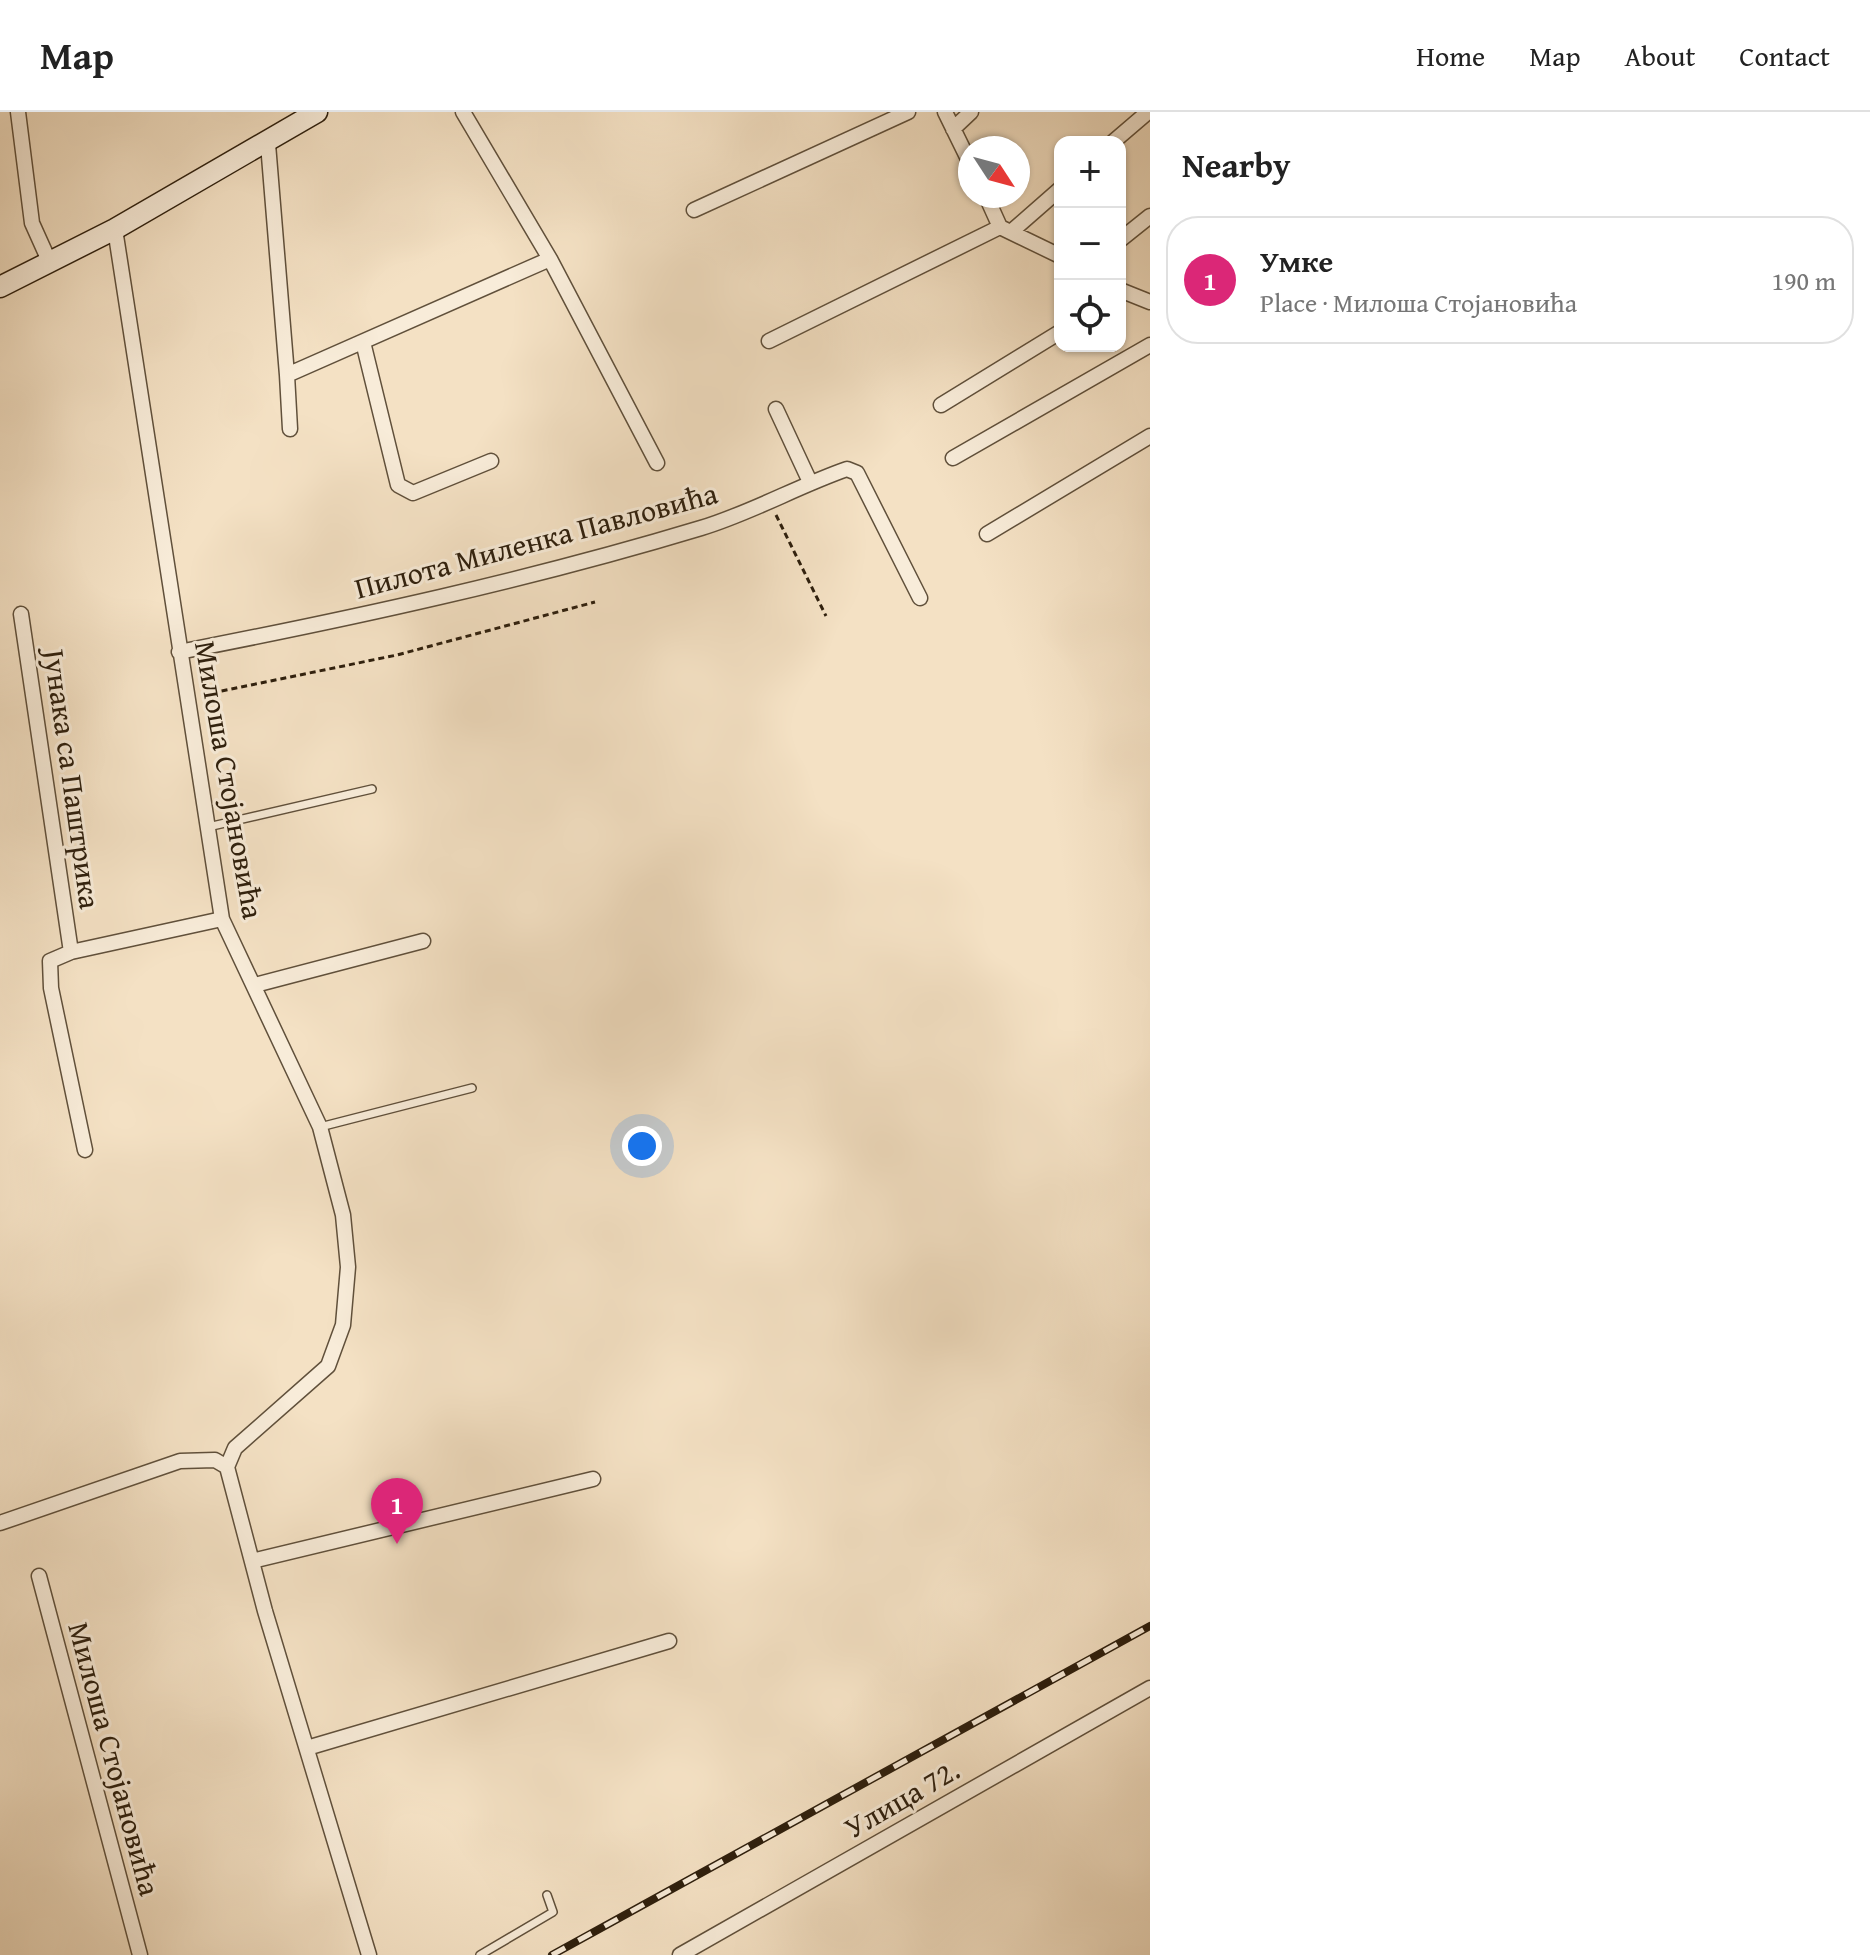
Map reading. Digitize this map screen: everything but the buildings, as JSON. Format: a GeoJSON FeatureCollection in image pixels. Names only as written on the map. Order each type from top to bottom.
{"type":"FeatureCollection","features":[{"type":"Feature","properties":{"kind":"main road"},"geometry":{"type":"LineString","coordinates":[[0,287],[115,229],[268,144],[317,112]]}},
{"type":"Feature","properties":{"kind":"street"},"geometry":{"type":"LineString","coordinates":[[18,112],[32,223],[50,263]]}},
{"type":"Feature","properties":{"kind":"street"},"geometry":{"type":"LineString","coordinates":[[463,112],[550,259],[657,463]]}},
{"type":"Feature","properties":{"kind":"street"},"geometry":{"type":"LineString","coordinates":[[694,210],[908,112]]}},
{"type":"Feature","properties":{"kind":"street"},"geometry":{"type":"LineString","coordinates":[[945,112],[958,139]]}},
{"type":"Feature","properties":{"kind":"street"},"geometry":{"type":"LineString","coordinates":[[953,129],[971,112]]}},
{"type":"Feature","properties":{"kind":"street"},"geometry":{"type":"LineString","coordinates":[[1120,136],[1148,112]]}},
{"type":"Feature","properties":{"kind":"street"},"geometry":{"type":"LineString","coordinates":[[268,144],[290,429]]}},
{"type":"Feature","properties":{"kind":"street"},"geometry":{"type":"LineString","coordinates":[[769,341],[1006,229],[1054,193]]}},
{"type":"Feature","properties":{"kind":"street"},"geometry":{"type":"LineString","coordinates":[[993,208],[1006,229],[1054,253]]}},
{"type":"Feature","properties":{"kind":"street"},"geometry":{"type":"LineString","coordinates":[[1126,235],[1150,216]]}},
{"type":"Feature","properties":{"kind":"street","name":"Милоша Стојановића"},"geometry":{"type":"LineString","coordinates":[[115,229],[185,698],[222,919],[320,1127],[343,1215],[348,1267],[343,1325],[328,1366],[235,1448],[227,1467]]}},
{"type":"Feature","properties":{"kind":"street"},"geometry":{"type":"LineString","coordinates":[[287,375],[550,259]]}},
{"type":"Feature","properties":{"kind":"street"},"geometry":{"type":"LineString","coordinates":[[1126,294],[1150,302]]}},
{"type":"Feature","properties":{"kind":"street"},"geometry":{"type":"LineString","coordinates":[[941,405],[1054,336]]}},
{"type":"Feature","properties":{"kind":"street"},"geometry":{"type":"LineString","coordinates":[[363,342],[398,485],[413,493],[491,461]]}},
{"type":"Feature","properties":{"kind":"street"},"geometry":{"type":"LineString","coordinates":[[953,458],[1150,345]]}},
{"type":"Feature","properties":{"kind":"street"},"geometry":{"type":"LineString","coordinates":[[776,409],[810,482]]}},
{"type":"Feature","properties":{"kind":"street"},"geometry":{"type":"LineString","coordinates":[[987,534],[1150,436]]}},
{"type":"Feature","properties":{"kind":"street","name":"Пилота Миленка Павловића"},"geometry":{"type":"LineString","coordinates":[[179,652],[363,615],[566,566],[704,527],[847,469],[857,473],[920,598]]}},
{"type":"Feature","properties":{"kind":"street","name":"Јунака са Паштрика"},"geometry":{"type":"LineString","coordinates":[[21,614],[71,952]]}},
{"type":"Feature","properties":{"kind":"street","name":"Јунака са Паштрика"},"geometry":{"type":"LineString","coordinates":[[85,1150],[51,988],[50,961],[71,952],[222,919]]}},
{"type":"Feature","properties":{"kind":"street"},"geometry":{"type":"LineString","coordinates":[[255,985],[423,941]]}},
{"type":"Feature","properties":{"kind":"street"},"geometry":{"type":"LineString","coordinates":[[0,1523],[180,1461],[215,1460],[227,1467],[369,1955]]}},
{"type":"Feature","properties":{"kind":"street"},"geometry":{"type":"LineString","coordinates":[[252,1561],[593,1479]]}},
{"type":"Feature","properties":{"kind":"street","name":"Милоша Стојановића"},"geometry":{"type":"LineString","coordinates":[[39,1576],[140,1955]]}},
{"type":"Feature","properties":{"kind":"street"},"geometry":{"type":"LineString","coordinates":[[307,1748],[669,1641]]}},
{"type":"Feature","properties":{"kind":"street","name":"Улица 72."},"geometry":{"type":"LineString","coordinates":[[680,1955],[1150,1688]]}},
{"type":"Feature","properties":{"kind":"lane"},"geometry":{"type":"LineString","coordinates":[[206,827],[372,789]]}},
{"type":"Feature","properties":{"kind":"lane"},"geometry":{"type":"LineString","coordinates":[[320,1127],[472,1088]]}},
{"type":"Feature","properties":{"kind":"lane"},"geometry":{"type":"LineString","coordinates":[[480,1955],[553,1912],[547,1895]]}},
{"type":"Feature","properties":{"kind":"path"},"geometry":{"type":"LineString","coordinates":[[769,500],[826,616]]}},
{"type":"Feature","properties":{"kind":"path"},"geometry":{"type":"LineString","coordinates":[[185,698],[397,655],[595,602]]}},
{"type":"Feature","properties":{"kind":"railway"},"geometry":{"type":"LineString","coordinates":[[552,1955],[1150,1626]]}},
{"type":"Feature","properties":{"kind":"place","name":"Умке"},"geometry":{"type":"Point","coordinates":[397,1544]}}]}
